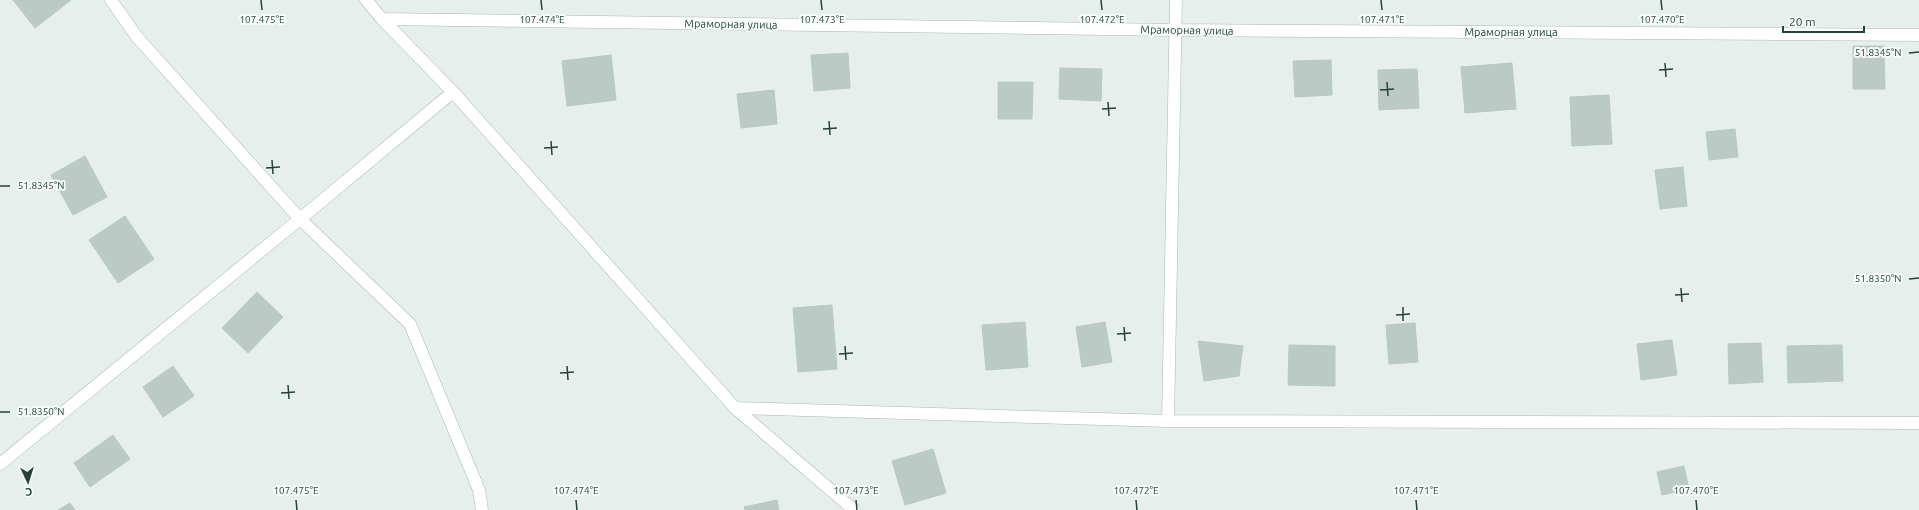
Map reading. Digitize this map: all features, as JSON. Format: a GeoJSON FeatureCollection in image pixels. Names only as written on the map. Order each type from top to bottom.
{"type":"FeatureCollection","features":[{"type":"Feature","properties":{"kind":"street"},"geometry":{"type":"LineString","coordinates":[[111,0],[137,38],[300,219],[410,324],[479,490],[482,510]]}},
{"type":"Feature","properties":{"kind":"street"},"geometry":{"type":"LineString","coordinates":[[366,0],[382,19],[453,92],[735,408],[854,510]]}},
{"type":"Feature","properties":{"kind":"street"},"geometry":{"type":"LineString","coordinates":[[1168,420],[1176,0]]}},
{"type":"Feature","properties":{"kind":"street","name":"Мраморная улица"},"geometry":{"type":"LineString","coordinates":[[382,19],[1175,30],[1919,35]]}},
{"type":"Feature","properties":{"kind":"street"},"geometry":{"type":"LineString","coordinates":[[0,464],[453,92]]}},
{"type":"Feature","properties":{"kind":"street"},"geometry":{"type":"LineString","coordinates":[[735,408],[1168,420],[1919,423]]}},
{"type":"Feature","properties":{"kind":"building"},"geometry":{"type":"Polygon","coordinates":[[[13,0],[71,0],[35,28],[13,0]]]}},
{"type":"Feature","properties":{"kind":"building"},"geometry":{"type":"Polygon","coordinates":[[[1853,46],[1884,46],[1885,89],[1853,89],[1853,46]]]}},
{"type":"Feature","properties":{"kind":"building"},"geometry":{"type":"Polygon","coordinates":[[[848,53],[850,88],[814,91],[811,55],[848,53]]]}},
{"type":"Feature","properties":{"kind":"building"},"geometry":{"type":"Polygon","coordinates":[[[611,55],[616,100],[567,106],[562,61],[611,55]]]}},
{"type":"Feature","properties":{"kind":"building"},"geometry":{"type":"Polygon","coordinates":[[[1331,60],[1332,95],[1295,97],[1293,61],[1331,60]]]}},
{"type":"Feature","properties":{"kind":"building"},"geometry":{"type":"Polygon","coordinates":[[[1512,63],[1516,109],[1465,113],[1461,67],[1512,63]]]}},
{"type":"Feature","properties":{"kind":"building"},"geometry":{"type":"Polygon","coordinates":[[[1060,68],[1102,69],[1101,101],[1059,99],[1060,68]]]}},
{"type":"Feature","properties":{"kind":"building"},"geometry":{"type":"Polygon","coordinates":[[[1417,69],[1419,108],[1379,110],[1378,70],[1417,69]]]}},
{"type":"Feature","properties":{"kind":"building"},"geometry":{"type":"Polygon","coordinates":[[[998,82],[1033,82],[1032,119],[998,119],[998,82]]]}},
{"type":"Feature","properties":{"kind":"building"},"geometry":{"type":"Polygon","coordinates":[[[774,90],[777,124],[741,128],[737,94],[774,90]]]}},
{"type":"Feature","properties":{"kind":"building"},"geometry":{"type":"Polygon","coordinates":[[[1609,95],[1612,144],[1572,146],[1570,97],[1609,95]]]}},
{"type":"Feature","properties":{"kind":"building"},"geometry":{"type":"Polygon","coordinates":[[[1735,129],[1738,157],[1709,160],[1706,132],[1735,129]]]}},
{"type":"Feature","properties":{"kind":"building"},"geometry":{"type":"Polygon","coordinates":[[[85,156],[107,197],[73,215],[51,175],[85,156]]]}},
{"type":"Feature","properties":{"kind":"building"},"geometry":{"type":"Polygon","coordinates":[[[1683,167],[1687,206],[1660,209],[1655,170],[1683,167]]]}},
{"type":"Feature","properties":{"kind":"building"},"geometry":{"type":"Polygon","coordinates":[[[125,216],[154,259],[118,283],[89,240],[125,216]]]}},
{"type":"Feature","properties":{"kind":"building"},"geometry":{"type":"Polygon","coordinates":[[[257,292],[283,317],[248,353],[222,328],[257,292]]]}},
{"type":"Feature","properties":{"kind":"building"},"geometry":{"type":"Polygon","coordinates":[[[832,305],[837,369],[798,372],[793,308],[832,305]]]}},
{"type":"Feature","properties":{"kind":"building"},"geometry":{"type":"Polygon","coordinates":[[[1025,322],[1028,367],[986,370],[982,325],[1025,322]]]}},
{"type":"Feature","properties":{"kind":"building"},"geometry":{"type":"Polygon","coordinates":[[[1105,322],[1112,362],[1082,367],[1076,327],[1105,322]]]}},
{"type":"Feature","properties":{"kind":"building"},"geometry":{"type":"Polygon","coordinates":[[[1415,323],[1418,362],[1389,364],[1386,325],[1415,323]]]}},
{"type":"Feature","properties":{"kind":"building"},"geometry":{"type":"Polygon","coordinates":[[[1672,340],[1677,375],[1641,380],[1637,344],[1672,340]]]}},
{"type":"Feature","properties":{"kind":"building"},"geometry":{"type":"Polygon","coordinates":[[[1198,341],[1243,346],[1239,376],[1204,381],[1198,341]]]}},
{"type":"Feature","properties":{"kind":"building"},"geometry":{"type":"Polygon","coordinates":[[[1761,343],[1763,382],[1729,384],[1728,344],[1761,343]]]}},
{"type":"Feature","properties":{"kind":"building"},"geometry":{"type":"Polygon","coordinates":[[[1289,345],[1335,346],[1335,386],[1288,385],[1289,345]]]}},
{"type":"Feature","properties":{"kind":"building"},"geometry":{"type":"Polygon","coordinates":[[[1842,345],[1843,381],[1788,383],[1787,346],[1842,345]]]}},
{"type":"Feature","properties":{"kind":"building"},"geometry":{"type":"Polygon","coordinates":[[[173,366],[194,396],[163,417],[143,387],[173,366]]]}},
{"type":"Feature","properties":{"kind":"building"},"geometry":{"type":"Polygon","coordinates":[[[113,435],[130,459],[90,487],[74,463],[113,435]]]}},
{"type":"Feature","properties":{"kind":"building"},"geometry":{"type":"Polygon","coordinates":[[[933,449],[946,493],[905,505],[892,461],[933,449]]]}},
{"type":"Feature","properties":{"kind":"building"},"geometry":{"type":"Polygon","coordinates":[[[1684,466],[1689,489],[1662,495],[1657,472],[1684,466]]]}},
{"type":"Feature","properties":{"kind":"building"},"geometry":{"type":"Polygon","coordinates":[[[777,500],[779,510],[745,510],[744,507],[777,500]]]}},
{"type":"Feature","properties":{"kind":"building"},"geometry":{"type":"Polygon","coordinates":[[[70,503],[75,510],[58,510],[70,503]]]}}]}
